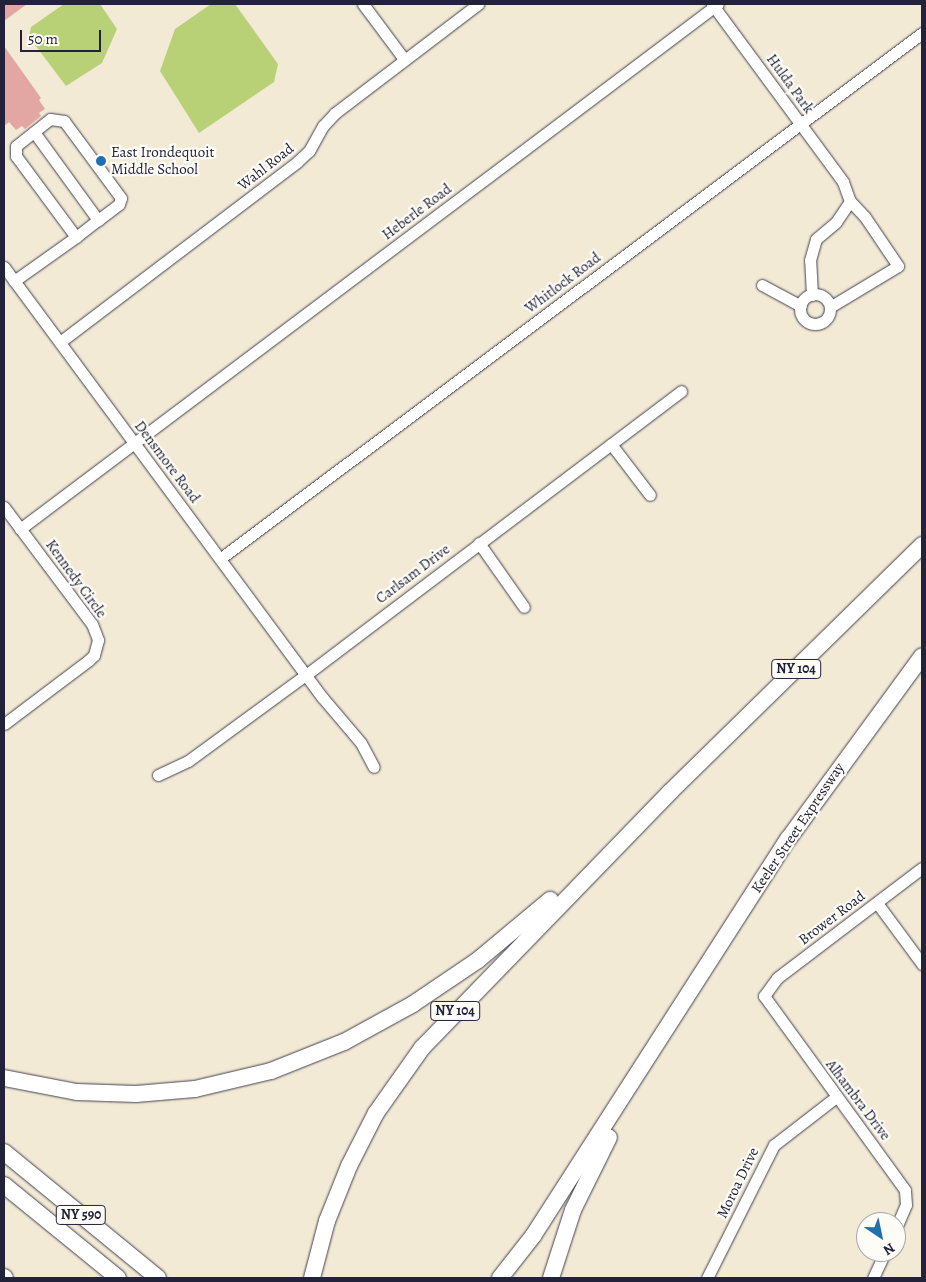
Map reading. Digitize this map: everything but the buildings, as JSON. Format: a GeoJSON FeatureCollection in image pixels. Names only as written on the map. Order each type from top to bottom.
{"type":"FeatureCollection","features":[{"type":"Feature","properties":{"kind":"highway","name":"NY 104"},"geometry":{"type":"LineString","coordinates":[[312,1278],[327,1221],[349,1166],[376,1113],[398,1080],[462,1004],[670,792],[922,546]]}},
{"type":"Feature","properties":{"kind":"highway","name":"Keeler Street Expressway"},"geometry":{"type":"LineString","coordinates":[[683,1007],[789,838],[922,656]]}},
{"type":"Feature","properties":{"kind":"highway"},"geometry":{"type":"LineString","coordinates":[[4,1078],[76,1092],[165,1093],[246,1079],[326,1050],[413,1004],[478,960],[524,923],[670,792]]}},
{"type":"Feature","properties":{"kind":"highway"},"geometry":{"type":"LineString","coordinates":[[500,1278],[530,1241],[683,1007]]}},
{"type":"Feature","properties":{"kind":"highway"},"geometry":{"type":"LineString","coordinates":[[551,1278],[583,1188],[683,1007]]}},
{"type":"Feature","properties":{"kind":"highway","name":"NY 590"},"geometry":{"type":"LineString","coordinates":[[4,1152],[158,1278]]}},
{"type":"Feature","properties":{"kind":"highway","name":"NY 590"},"geometry":{"type":"LineString","coordinates":[[4,1185],[118,1278]]}},
{"type":"Feature","properties":{"kind":"street"},"geometry":{"type":"LineString","coordinates":[[363,4],[404,59]]}},
{"type":"Feature","properties":{"kind":"street","name":"Wahl Road"},"geometry":{"type":"LineString","coordinates":[[60,342],[298,162],[314,145],[329,119],[404,59],[478,4]]}},
{"type":"Feature","properties":{"kind":"street","name":"Hulda Park"},"geometry":{"type":"LineString","coordinates":[[715,5],[843,182],[850,201]]}},
{"type":"Feature","properties":{"kind":"street","name":"Heberle Road"},"geometry":{"type":"LineString","coordinates":[[134,444],[715,5]]}},
{"type":"Feature","properties":{"kind":"street","name":"Whitlock Road"},"geometry":{"type":"LineString","coordinates":[[222,558],[922,33]]}},
{"type":"Feature","properties":{"kind":"street"},"geometry":{"type":"LineString","coordinates":[[14,281],[76,237],[119,204],[120,198],[64,121],[50,119],[16,146],[16,156],[76,237]]}},
{"type":"Feature","properties":{"kind":"street"},"geometry":{"type":"LineString","coordinates":[[34,132],[98,220]]}},
{"type":"Feature","properties":{"kind":"street"},"geometry":{"type":"LineString","coordinates":[[801,306],[812,294],[810,260],[816,239],[836,222],[850,201],[865,217],[898,266],[830,307]]}},
{"type":"Feature","properties":{"kind":"street","name":"Densmore Road"},"geometry":{"type":"LineString","coordinates":[[4,267],[134,444],[360,743],[374,767]]}},
{"type":"Feature","properties":{"kind":"street"},"geometry":{"type":"LineString","coordinates":[[762,286],[801,306],[804,318],[817,323],[828,316],[830,307],[822,295],[812,294]]}},
{"type":"Feature","properties":{"kind":"street","name":"Carlsam Drive"},"geometry":{"type":"LineString","coordinates":[[158,775],[188,761],[307,674],[681,391]]}},
{"type":"Feature","properties":{"kind":"street"},"geometry":{"type":"LineString","coordinates":[[20,529],[134,444]]}},
{"type":"Feature","properties":{"kind":"street"},"geometry":{"type":"LineString","coordinates":[[611,444],[650,495]]}},
{"type":"Feature","properties":{"kind":"street","name":"Kennedy Circle"},"geometry":{"type":"LineString","coordinates":[[4,507],[92,624],[98,640],[94,655],[89,660],[4,724]]}},
{"type":"Feature","properties":{"kind":"street"},"geometry":{"type":"LineString","coordinates":[[479,543],[524,607]]}},
{"type":"Feature","properties":{"kind":"street","name":"Brower Road"},"geometry":{"type":"LineString","coordinates":[[764,996],[771,983],[922,868]]}},
{"type":"Feature","properties":{"kind":"street"},"geometry":{"type":"LineString","coordinates":[[877,903],[922,964]]}},
{"type":"Feature","properties":{"kind":"street","name":"Alhambra Drive"},"geometry":{"type":"LineString","coordinates":[[764,996],[905,1190],[906,1206],[903,1212]]}},
{"type":"Feature","properties":{"kind":"street","name":"Moroa Drive"},"geometry":{"type":"LineString","coordinates":[[707,1278],[774,1145],[836,1097]]}},
{"type":"Feature","properties":{"kind":"street"},"geometry":{"type":"LineString","coordinates":[[873,1278],[880,1262]]}},
{"type":"Feature","properties":{"kind":"green space"},"geometry":{"type":"Polygon","coordinates":[[[64,4],[100,4],[117,29],[102,63],[66,86],[29,37],[31,27],[64,4]]]}},
{"type":"Feature","properties":{"kind":"green space"},"geometry":{"type":"Polygon","coordinates":[[[211,4],[235,4],[278,64],[274,82],[199,133],[160,71],[175,29],[211,4]]]}},
{"type":"Feature","properties":{"kind":"place","name":"East Irondequoit Middle School"},"geometry":{"type":"Point","coordinates":[101,161]}}]}
